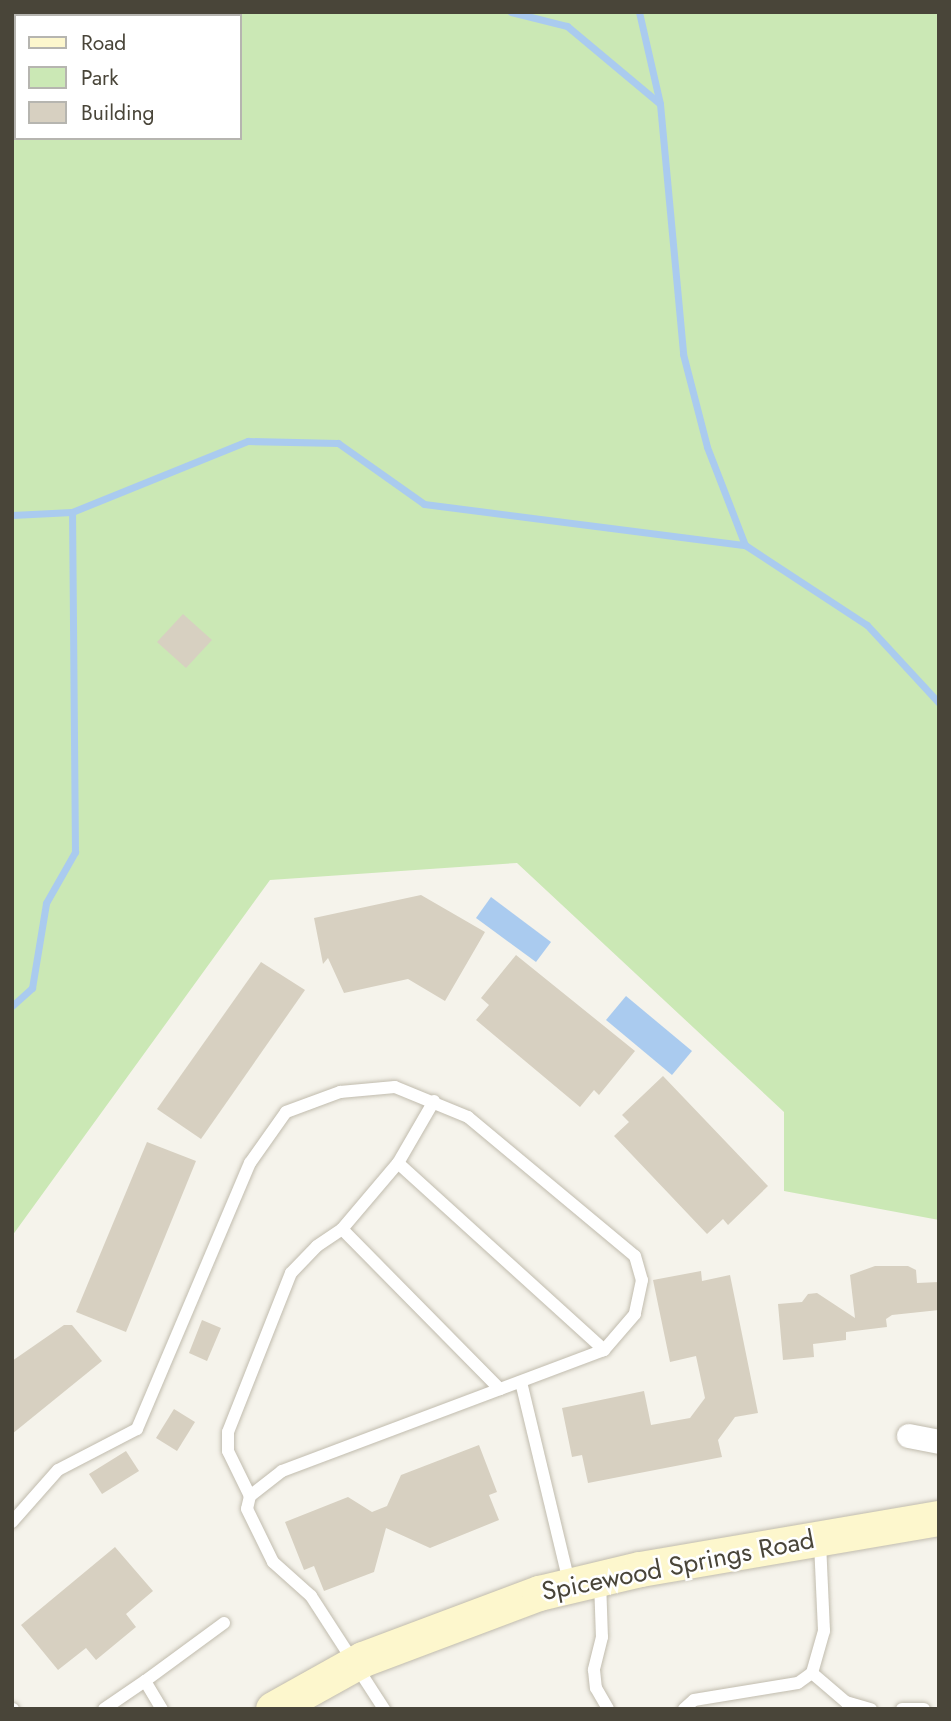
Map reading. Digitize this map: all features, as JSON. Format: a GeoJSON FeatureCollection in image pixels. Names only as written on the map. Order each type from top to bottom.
{"type":"FeatureCollection","features":[{"type":"Feature","properties":{"kind":"main road","name":"Spicewood Springs Road"},"geometry":{"type":"LineString","coordinates":[[273,1709],[356,1663],[447,1624],[585,1582],[939,1518]]}},
{"type":"Feature","properties":{"kind":"street"},"geometry":{"type":"LineString","coordinates":[[909,1436],[939,1443]]}},
{"type":"Feature","properties":{"kind":"lane"},"geometry":{"type":"LineString","coordinates":[[12,1522],[58,1470],[137,1429],[250,1163],[286,1112],[340,1092],[395,1087],[468,1117],[635,1256],[642,1280],[635,1314],[604,1350],[282,1471],[250,1496],[247,1509],[273,1562],[311,1596],[384,1709]]}},
{"type":"Feature","properties":{"kind":"lane"},"geometry":{"type":"LineString","coordinates":[[250,1496],[228,1451],[228,1432],[291,1273],[317,1246],[342,1229],[398,1163],[434,1101]]}},
{"type":"Feature","properties":{"kind":"lane"},"geometry":{"type":"LineString","coordinates":[[398,1163],[604,1350]]}},
{"type":"Feature","properties":{"kind":"lane"},"geometry":{"type":"LineString","coordinates":[[342,1229],[500,1389]]}},
{"type":"Feature","properties":{"kind":"lane"},"geometry":{"type":"LineString","coordinates":[[521,1382],[602,1637],[594,1670],[596,1688],[608,1709]]}},
{"type":"Feature","properties":{"kind":"lane"},"geometry":{"type":"LineString","coordinates":[[684,1709],[694,1700],[799,1683],[813,1673],[824,1631],[820,1538]]}},
{"type":"Feature","properties":{"kind":"lane"},"geometry":{"type":"LineString","coordinates":[[104,1709],[224,1623]]}},
{"type":"Feature","properties":{"kind":"lane"},"geometry":{"type":"LineString","coordinates":[[813,1673],[846,1702],[871,1709]]}},
{"type":"Feature","properties":{"kind":"lane"},"geometry":{"type":"LineString","coordinates":[[145,1681],[162,1709]]}},
{"type":"Feature","properties":{"kind":"lane"},"geometry":{"type":"LineString","coordinates":[[902,1709],[924,1709]]}},
{"type":"Feature","properties":{"kind":"green space"},"geometry":{"type":"Polygon","coordinates":[[[12,12],[939,12],[939,1220],[784,1191],[784,1112],[517,863],[270,880],[12,1236],[12,12]]]}},
{"type":"Feature","properties":{"kind":"water"},"geometry":{"type":"Polygon","coordinates":[[[491,897],[551,942],[536,962],[476,918],[491,897]]]}},
{"type":"Feature","properties":{"kind":"water"},"geometry":{"type":"Polygon","coordinates":[[[626,996],[692,1051],[672,1075],[606,1020],[626,996]]]}},
{"type":"Feature","properties":{"kind":"building"},"geometry":{"type":"Polygon","coordinates":[[[183,614],[212,640],[186,668],[157,642],[183,614]]]}},
{"type":"Feature","properties":{"kind":"building"},"geometry":{"type":"Polygon","coordinates":[[[421,895],[485,932],[445,1001],[408,979],[344,993],[328,958],[323,964],[314,918],[421,895]]]}},
{"type":"Feature","properties":{"kind":"building"},"geometry":{"type":"Polygon","coordinates":[[[516,955],[635,1051],[599,1095],[594,1090],[580,1107],[476,1020],[489,1005],[481,998],[516,955]]]}},
{"type":"Feature","properties":{"kind":"building"},"geometry":{"type":"Polygon","coordinates":[[[261,962],[305,990],[201,1139],[157,1109],[261,962]]]}},
{"type":"Feature","properties":{"kind":"building"},"geometry":{"type":"Polygon","coordinates":[[[663,1076],[768,1186],[728,1225],[723,1219],[707,1234],[614,1136],[629,1122],[622,1115],[663,1076]]]}},
{"type":"Feature","properties":{"kind":"building"},"geometry":{"type":"Polygon","coordinates":[[[147,1142],[196,1161],[126,1332],[76,1312],[147,1142]]]}},
{"type":"Feature","properties":{"kind":"building"},"geometry":{"type":"Polygon","coordinates":[[[875,1266],[908,1266],[916,1270],[917,1283],[939,1282],[939,1310],[892,1315],[886,1319],[887,1327],[846,1332],[846,1340],[813,1344],[814,1357],[783,1360],[778,1304],[802,1302],[808,1294],[817,1293],[855,1318],[850,1275],[875,1266]]]}},
{"type":"Feature","properties":{"kind":"building"},"geometry":{"type":"Polygon","coordinates":[[[701,1271],[702,1281],[730,1275],[758,1413],[735,1417],[718,1440],[722,1457],[588,1483],[582,1455],[572,1457],[562,1408],[644,1391],[651,1425],[690,1418],[705,1398],[696,1356],[670,1362],[653,1280],[701,1271]]]}},
{"type":"Feature","properties":{"kind":"building"},"geometry":{"type":"Polygon","coordinates":[[[202,1320],[221,1328],[207,1361],[189,1353],[202,1320]]]}},
{"type":"Feature","properties":{"kind":"building"},"geometry":{"type":"Polygon","coordinates":[[[64,1325],[72,1325],[102,1361],[12,1434],[12,1361],[64,1325]]]}},
{"type":"Feature","properties":{"kind":"building"},"geometry":{"type":"Polygon","coordinates":[[[174,1409],[195,1422],[177,1451],[156,1438],[174,1409]]]}},
{"type":"Feature","properties":{"kind":"building"},"geometry":{"type":"Polygon","coordinates":[[[479,1445],[497,1492],[489,1495],[499,1520],[430,1548],[386,1528],[374,1572],[324,1591],[314,1566],[304,1570],[285,1522],[348,1497],[372,1512],[387,1506],[401,1475],[479,1445]]]}},
{"type":"Feature","properties":{"kind":"building"},"geometry":{"type":"Polygon","coordinates":[[[126,1451],[139,1471],[102,1494],[89,1474],[126,1451]]]}},
{"type":"Feature","properties":{"kind":"building"},"geometry":{"type":"Polygon","coordinates":[[[115,1547],[153,1591],[126,1614],[136,1627],[96,1660],[86,1648],[58,1670],[21,1625],[115,1547]]]}},
{"type":"Feature","properties":{"kind":"waterway"},"geometry":{"type":"LineString","coordinates":[[511,12],[567,26],[659,103]]}},
{"type":"Feature","properties":{"kind":"waterway"},"geometry":{"type":"LineString","coordinates":[[639,12],[660,104],[683,354],[707,447],[745,545]]}},
{"type":"Feature","properties":{"kind":"waterway"},"geometry":{"type":"LineString","coordinates":[[12,515],[72,512],[248,441],[338,443],[424,504],[745,545],[867,625],[939,703]]}},
{"type":"Feature","properties":{"kind":"waterway"},"geometry":{"type":"LineString","coordinates":[[12,1006],[32,988],[46,903],[75,852],[72,512]]}}]}
